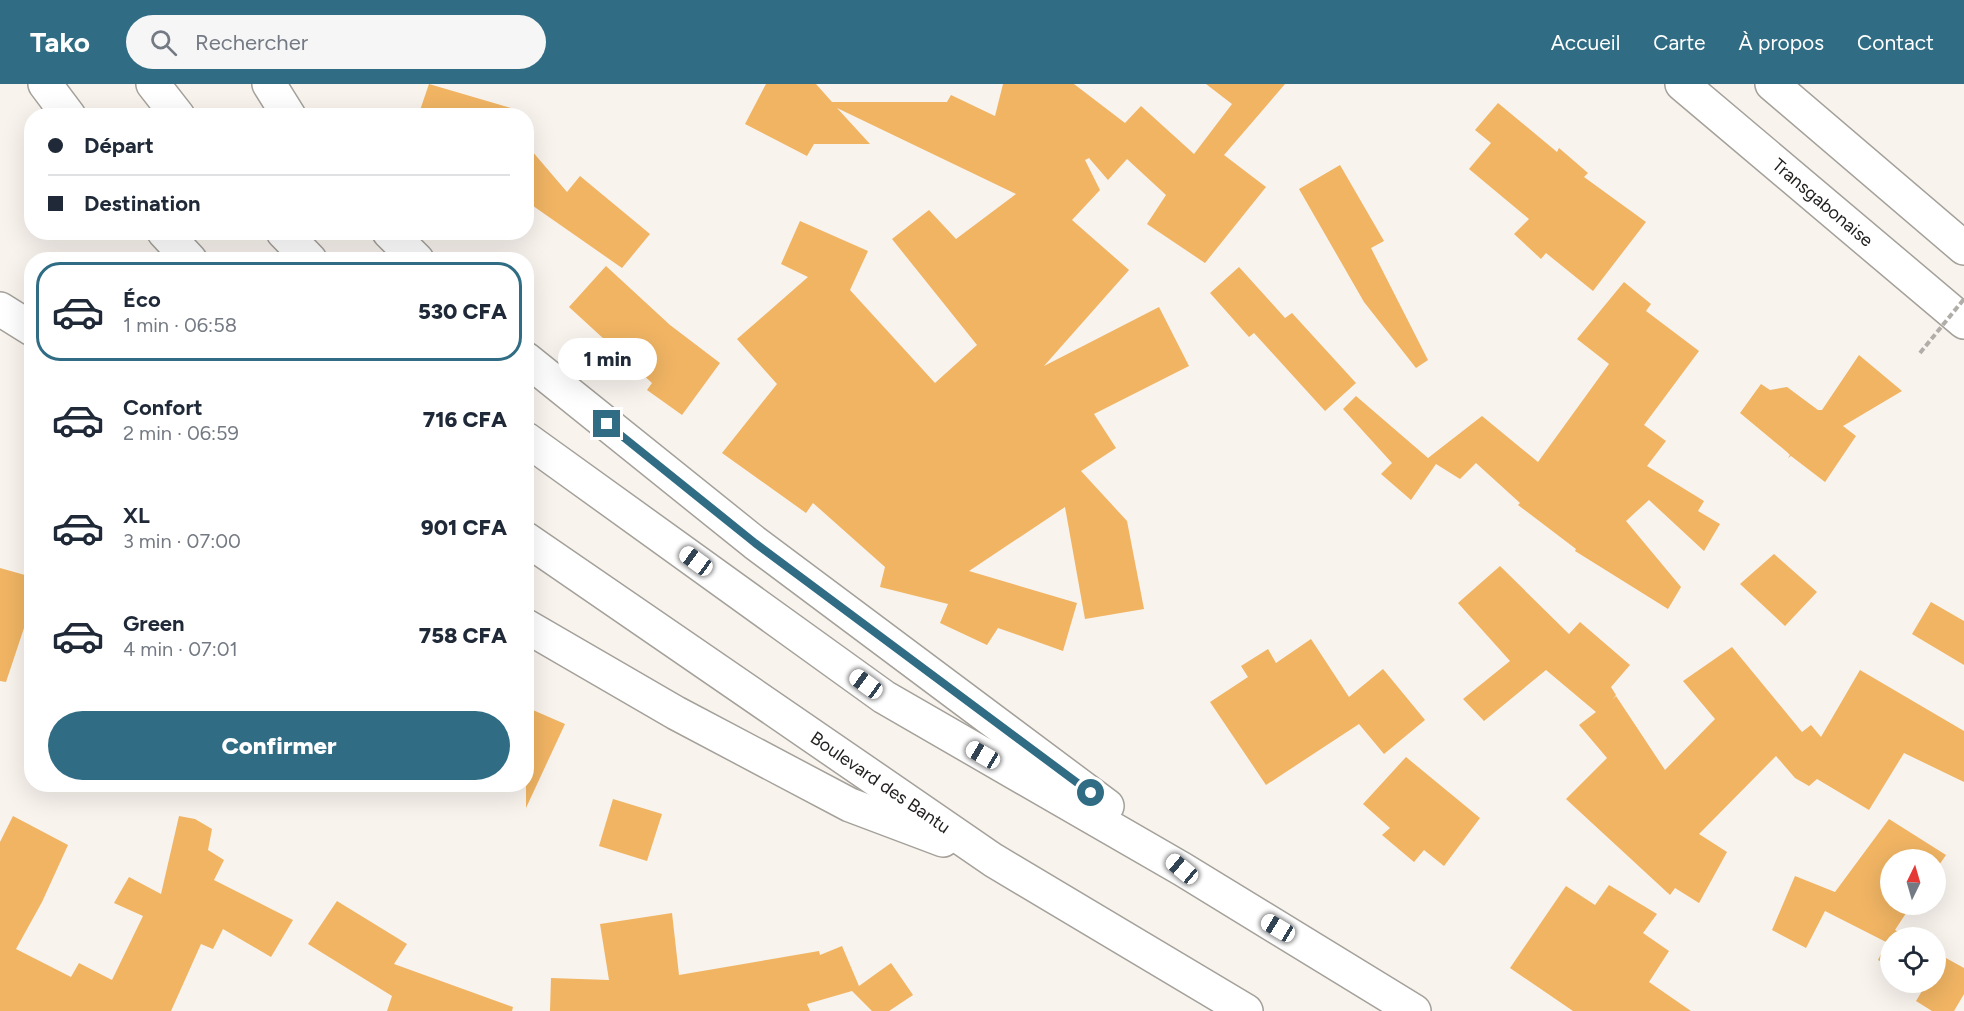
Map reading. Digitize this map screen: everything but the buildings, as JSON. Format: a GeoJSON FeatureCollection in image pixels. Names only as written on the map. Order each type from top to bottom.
{"type":"FeatureCollection","features":[{"type":"Feature","properties":{"kind":"highway"},"geometry":{"type":"LineString","coordinates":[[45,84],[63,108]]}},
{"type":"Feature","properties":{"kind":"highway"},"geometry":{"type":"LineString","coordinates":[[153,84],[172,108]]}},
{"type":"Feature","properties":{"kind":"highway"},"geometry":{"type":"LineString","coordinates":[[268,84],[284,108]]}},
{"type":"Feature","properties":{"kind":"highway","name":"Transgabonaise"},"geometry":{"type":"LineString","coordinates":[[1682,84],[1964,322]]}},
{"type":"Feature","properties":{"kind":"highway"},"geometry":{"type":"LineString","coordinates":[[1772,84],[1964,248]]}},
{"type":"Feature","properties":{"kind":"highway"},"geometry":{"type":"LineString","coordinates":[[171,240],[183,252]]}},
{"type":"Feature","properties":{"kind":"highway"},"geometry":{"type":"LineString","coordinates":[[291,240],[302,252]]}},
{"type":"Feature","properties":{"kind":"highway"},"geometry":{"type":"LineString","coordinates":[[396,240],[409,252]]}},
{"type":"Feature","properties":{"kind":"highway"},"geometry":{"type":"LineString","coordinates":[[0,309],[24,324]]}},
{"type":"Feature","properties":{"kind":"highway"},"geometry":{"type":"LineString","coordinates":[[534,365],[755,543],[1091,793],[1182,869]]}},
{"type":"Feature","properties":{"kind":"highway"},"geometry":{"type":"LineString","coordinates":[[534,445],[884,697],[1182,869],[1414,1011]]}},
{"type":"Feature","properties":{"kind":"highway","name":"Boulevard des Bantu"},"geometry":{"type":"LineString","coordinates":[[534,544],[993,860],[1246,1011]]}},
{"type":"Feature","properties":{"kind":"highway"},"geometry":{"type":"LineString","coordinates":[[534,631],[676,713],[850,805],[993,860]]}},
{"type":"Feature","properties":{"kind":"path"},"geometry":{"type":"LineString","coordinates":[[1920,353],[1964,299]]}},
{"type":"Feature","properties":{"kind":"route"},"geometry":{"type":"LineString","coordinates":[[607,424],[755,543],[1091,793]]}}]}
